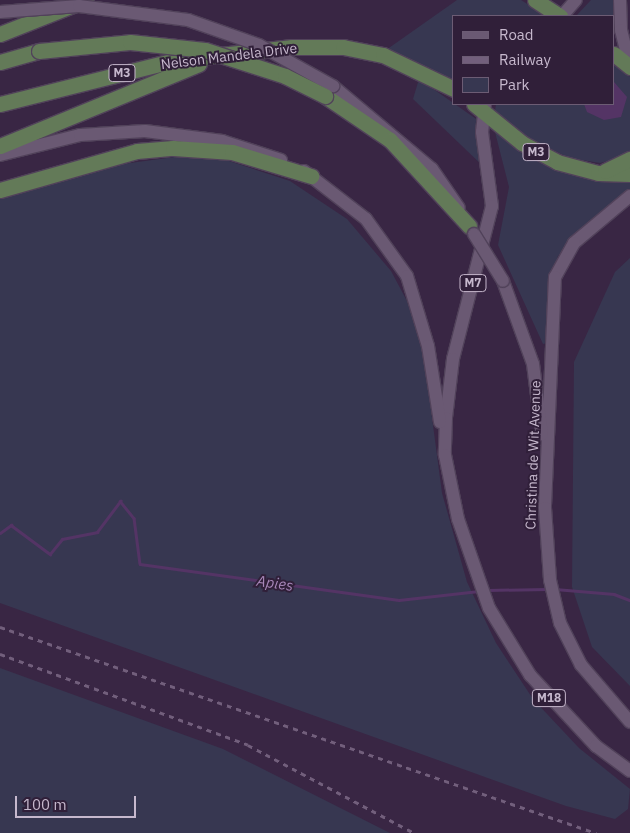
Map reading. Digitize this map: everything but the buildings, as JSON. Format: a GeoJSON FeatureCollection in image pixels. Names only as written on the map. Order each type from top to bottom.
{"type":"FeatureCollection","features":[{"type":"Feature","properties":{"kind":"highway"},"geometry":{"type":"LineString","coordinates":[[0,34],[86,0]]}},
{"type":"Feature","properties":{"kind":"highway"},"geometry":{"type":"LineString","coordinates":[[535,0],[559,15]]}},
{"type":"Feature","properties":{"kind":"highway"},"geometry":{"type":"LineString","coordinates":[[0,62],[39,51],[130,42],[205,50],[329,91],[390,140],[472,230]]}},
{"type":"Feature","properties":{"kind":"highway","name":"Nelson Mandela Drive"},"geometry":{"type":"LineString","coordinates":[[0,104],[175,60],[246,51],[317,46],[356,49],[412,65],[452,88]]}},
{"type":"Feature","properties":{"kind":"highway"},"geometry":{"type":"LineString","coordinates":[[0,146],[144,84],[246,51]]}},
{"type":"Feature","properties":{"kind":"highway"},"geometry":{"type":"LineString","coordinates":[[615,55],[630,66]]}},
{"type":"Feature","properties":{"kind":"highway","name":"M3"},"geometry":{"type":"LineString","coordinates":[[481,106],[538,153],[598,173],[630,174]]}},
{"type":"Feature","properties":{"kind":"highway"},"geometry":{"type":"LineString","coordinates":[[0,190],[137,151],[173,148],[226,150],[311,176]]}},
{"type":"Feature","properties":{"kind":"highway"},"geometry":{"type":"LineString","coordinates":[[598,173],[630,159]]}},
{"type":"Feature","properties":{"kind":"main road"},"geometry":{"type":"LineString","coordinates":[[562,15],[576,0]]}},
{"type":"Feature","properties":{"kind":"main road"},"geometry":{"type":"LineString","coordinates":[[620,0],[620,30],[630,66]]}},
{"type":"Feature","properties":{"kind":"main road"},"geometry":{"type":"LineString","coordinates":[[0,12],[80,6],[188,20],[259,45],[329,91]]}},
{"type":"Feature","properties":{"kind":"main road","name":"M7"},"geometry":{"type":"LineString","coordinates":[[445,455],[453,359],[492,206],[481,106]]}},
{"type":"Feature","properties":{"kind":"main road"},"geometry":{"type":"LineString","coordinates":[[0,155],[80,136],[155,132],[242,146],[311,176],[366,219],[407,276],[428,346],[445,455]]}},
{"type":"Feature","properties":{"kind":"main road","name":"Christina de Wit Avenue"},"geometry":{"type":"LineString","coordinates":[[630,196],[567,252],[553,288],[546,481],[547,560],[555,604],[582,665],[630,722]]}},
{"type":"Feature","properties":{"kind":"main road"},"geometry":{"type":"LineString","coordinates":[[472,230],[503,281],[533,364],[546,481]]}},
{"type":"Feature","properties":{"kind":"main road","name":"M18"},"geometry":{"type":"LineString","coordinates":[[445,455],[458,519],[489,608],[546,694],[596,746],[630,771]]}},
{"type":"Feature","properties":{"kind":"green space"},"geometry":{"type":"Polygon","coordinates":[[[457,0],[521,0],[544,15],[452,15],[452,80],[386,50],[457,0]]]}},
{"type":"Feature","properties":{"kind":"green space"},"geometry":{"type":"Polygon","coordinates":[[[591,0],[614,0],[613,15],[577,15],[591,0]]]}},
{"type":"Feature","properties":{"kind":"green space"},"geometry":{"type":"Polygon","coordinates":[[[615,61],[630,77],[630,152],[620,158],[600,163],[569,158],[523,135],[495,111],[496,105],[615,105],[615,61]]]}},
{"type":"Feature","properties":{"kind":"green space"},"geometry":{"type":"Polygon","coordinates":[[[419,79],[452,102],[452,105],[456,105],[479,121],[485,168],[413,99],[419,79]]]}},
{"type":"Feature","properties":{"kind":"green space"},"geometry":{"type":"Polygon","coordinates":[[[494,128],[564,173],[609,183],[630,182],[630,192],[558,256],[553,271],[548,343],[543,344],[498,245],[509,187],[494,128]]]}},
{"type":"Feature","properties":{"kind":"green space"},"geometry":{"type":"Polygon","coordinates":[[[174,157],[226,160],[290,181],[347,219],[391,271],[407,301],[423,350],[442,493],[467,582],[496,643],[533,699],[579,748],[630,789],[628,809],[615,819],[566,806],[0,603],[0,199],[123,164],[174,157]]]}},
{"type":"Feature","properties":{"kind":"green space"},"geometry":{"type":"Polygon","coordinates":[[[630,258],[630,686],[592,647],[572,587],[574,362],[615,272],[630,258]]]}},
{"type":"Feature","properties":{"kind":"green space"},"geometry":{"type":"Polygon","coordinates":[[[0,668],[223,749],[390,833],[0,833],[0,668]]]}},
{"type":"Feature","properties":{"kind":"shaded area"},"geometry":{"type":"Polygon","coordinates":[[[615,83],[627,97],[621,117],[604,120],[587,112],[584,105],[615,105],[615,83]]]}},
{"type":"Feature","properties":{"kind":"waterway","name":"Apies"},"geometry":{"type":"LineString","coordinates":[[0,533],[11,525],[50,554],[62,539],[97,532],[120,501],[134,518],[140,564],[399,600],[478,591]]}},
{"type":"Feature","properties":{"kind":"waterway","name":"Apies"},"geometry":{"type":"LineString","coordinates":[[488,590],[547,589]]}},
{"type":"Feature","properties":{"kind":"waterway","name":"Apies"},"geometry":{"type":"LineString","coordinates":[[555,589],[614,594],[630,600]]}},
{"type":"Feature","properties":{"kind":"railway"},"geometry":{"type":"LineString","coordinates":[[0,627],[596,833]]}},
{"type":"Feature","properties":{"kind":"railway"},"geometry":{"type":"LineString","coordinates":[[0,654],[248,745],[414,833]]}}]}
